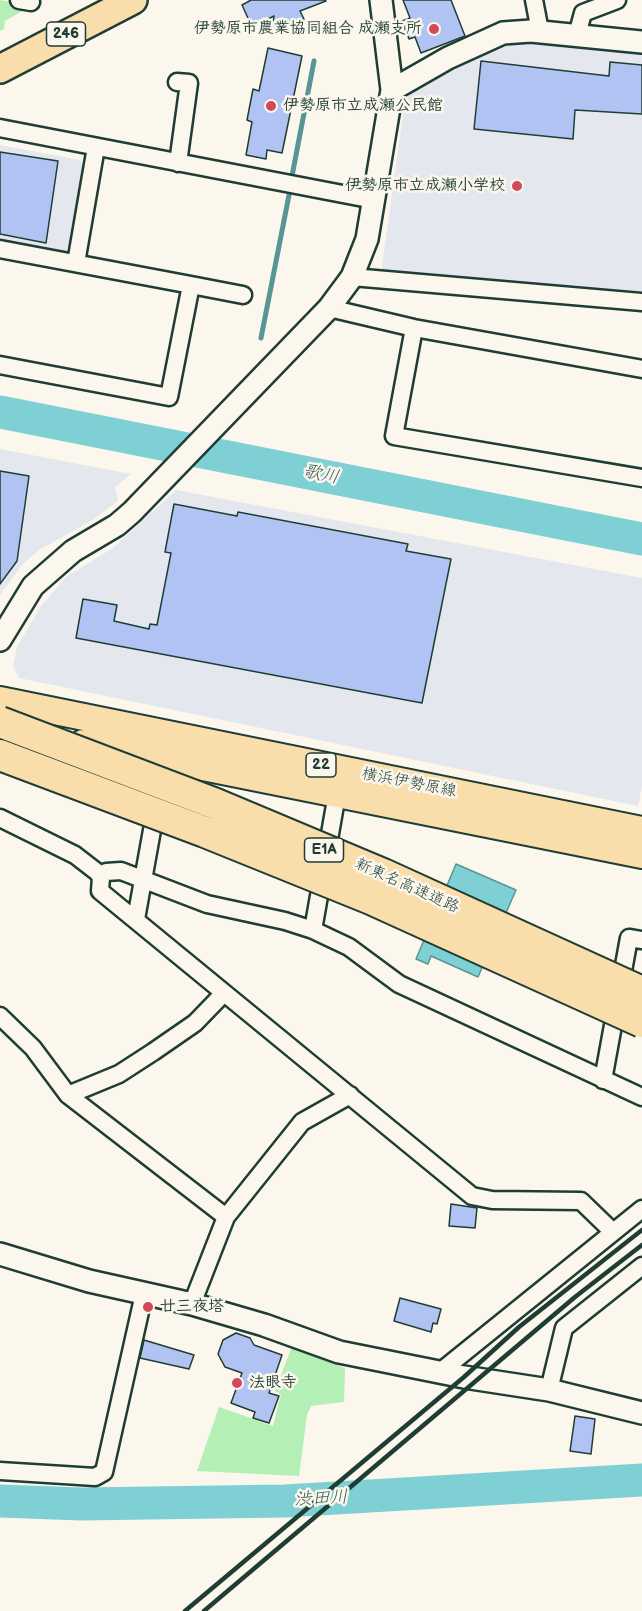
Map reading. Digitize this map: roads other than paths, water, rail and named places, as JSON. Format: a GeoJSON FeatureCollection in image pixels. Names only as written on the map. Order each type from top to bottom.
{"type":"FeatureCollection","features":[{"type":"Feature","properties":{"kind":"highway","name":"246"},"geometry":{"type":"LineString","coordinates":[[0,69],[133,0]]}},
{"type":"Feature","properties":{"kind":"highway","name":"新東名高速道路"},"geometry":{"type":"LineString","coordinates":[[0,722],[247,817],[383,874],[642,992]]}},
{"type":"Feature","properties":{"kind":"highway","name":"新東名高速道路"},"geometry":{"type":"LineString","coordinates":[[0,755],[205,832],[371,899],[642,1022]]}},
{"type":"Feature","properties":{"kind":"main road","name":"横浜伊勢原線"},"geometry":{"type":"LineString","coordinates":[[0,700],[642,830]]}},
{"type":"Feature","properties":{"kind":"main road","name":"横浜伊勢原線"},"geometry":{"type":"LineString","coordinates":[[0,727],[642,855]]}},
{"type":"Feature","properties":{"kind":"street"},"geometry":{"type":"LineString","coordinates":[[534,0],[540,32]]}},
{"type":"Feature","properties":{"kind":"street"},"geometry":{"type":"LineString","coordinates":[[577,35],[583,13],[617,0]]}},
{"type":"Feature","properties":{"kind":"street"},"geometry":{"type":"LineString","coordinates":[[0,640],[19,605],[41,578],[73,551],[117,525],[177,468],[328,308],[352,276],[367,239],[392,90],[384,1]]}},
{"type":"Feature","properties":{"kind":"street"},"geometry":{"type":"LineString","coordinates":[[392,90],[490,38],[517,31],[642,42]]}},
{"type":"Feature","properties":{"kind":"street"},"geometry":{"type":"LineString","coordinates":[[178,163],[189,84]]}},
{"type":"Feature","properties":{"kind":"street"},"geometry":{"type":"LineString","coordinates":[[0,128],[374,200]]}},
{"type":"Feature","properties":{"kind":"street"},"geometry":{"type":"LineString","coordinates":[[76,263],[96,147]]}},
{"type":"Feature","properties":{"kind":"street"},"geometry":{"type":"LineString","coordinates":[[0,249],[243,295]]}},
{"type":"Feature","properties":{"kind":"street"},"geometry":{"type":"LineString","coordinates":[[352,276],[642,302]]}},
{"type":"Feature","properties":{"kind":"street"},"geometry":{"type":"LineString","coordinates":[[0,365],[170,397],[191,285]]}},
{"type":"Feature","properties":{"kind":"street"},"geometry":{"type":"LineString","coordinates":[[328,308],[414,328],[642,369]]}},
{"type":"Feature","properties":{"kind":"street"},"geometry":{"type":"LineString","coordinates":[[414,328],[394,436],[642,478]]}},
{"type":"Feature","properties":{"kind":"street"},"geometry":{"type":"LineString","coordinates":[[136,919],[165,760]]}},
{"type":"Feature","properties":{"kind":"street"},"geometry":{"type":"LineString","coordinates":[[313,930],[338,794]]}},
{"type":"Feature","properties":{"kind":"street"},"geometry":{"type":"LineString","coordinates":[[0,818],[75,855],[101,877]]}},
{"type":"Feature","properties":{"kind":"street"},"geometry":{"type":"LineString","coordinates":[[101,877],[114,870],[207,904],[285,921],[313,930],[349,947],[399,984],[642,1097]]}},
{"type":"Feature","properties":{"kind":"street"},"geometry":{"type":"LineString","coordinates":[[101,877],[100,891],[472,1196],[492,1200],[581,1201],[612,1232]]}},
{"type":"Feature","properties":{"kind":"street"},"geometry":{"type":"LineString","coordinates":[[603,1080],[628,938],[642,940]]}},
{"type":"Feature","properties":{"kind":"street"},"geometry":{"type":"LineString","coordinates":[[68,1095],[119,1074],[145,1058],[195,1023],[224,993]]}},
{"type":"Feature","properties":{"kind":"street"},"geometry":{"type":"LineString","coordinates":[[0,1016],[33,1048],[68,1095],[225,1217]]}},
{"type":"Feature","properties":{"kind":"street"},"geometry":{"type":"LineString","coordinates":[[192,1304],[225,1217],[302,1122],[350,1095]]}},
{"type":"Feature","properties":{"kind":"street"},"geometry":{"type":"LineString","coordinates":[[440,1372],[642,1209]]}},
{"type":"Feature","properties":{"kind":"street"},"geometry":{"type":"LineString","coordinates":[[0,1254],[89,1281],[192,1304],[264,1325],[339,1352],[549,1390],[642,1413]]}},
{"type":"Feature","properties":{"kind":"street"},"geometry":{"type":"LineString","coordinates":[[549,1390],[564,1328],[642,1266]]}},
{"type":"Feature","properties":{"kind":"street"},"geometry":{"type":"LineString","coordinates":[[0,1471],[95,1477],[104,1472],[144,1294]]}},
{"type":"Feature","properties":{"kind":"water"},"geometry":{"type":"Polygon","coordinates":[[[456,864],[516,890],[478,977],[431,956],[428,964],[416,959],[456,864]]]}},
{"type":"Feature","properties":{"kind":"waterway"},"geometry":{"type":"LineString","coordinates":[[292,176],[314,61]]}},
{"type":"Feature","properties":{"kind":"waterway"},"geometry":{"type":"LineString","coordinates":[[261,338],[290,190]]}},
{"type":"Feature","properties":{"kind":"waterway","name":"歌川"},"geometry":{"type":"LineString","coordinates":[[0,412],[642,539]]}},
{"type":"Feature","properties":{"kind":"waterway","name":"渋田川"},"geometry":{"type":"LineString","coordinates":[[0,1501],[81,1504],[285,1501],[642,1480]]}},
{"type":"Feature","properties":{"kind":"railway"},"geometry":{"type":"LineString","coordinates":[[185,1611],[464,1377],[519,1327],[642,1230]]}},
{"type":"Feature","properties":{"kind":"railway"},"geometry":{"type":"LineString","coordinates":[[204,1611],[575,1297],[642,1245]]}},
{"type":"Feature","properties":{"kind":"place","name":"伊勢原市農業協同組合 成瀬支所"},"geometry":{"type":"Point","coordinates":[434,29]}},
{"type":"Feature","properties":{"kind":"place","name":"伊勢原市立成瀬公民館"},"geometry":{"type":"Point","coordinates":[271,106]}},
{"type":"Feature","properties":{"kind":"place","name":"伊勢原市立成瀬小学校"},"geometry":{"type":"Point","coordinates":[517,186]}},
{"type":"Feature","properties":{"kind":"place","name":"廿三夜塔"},"geometry":{"type":"Point","coordinates":[148,1307]}},
{"type":"Feature","properties":{"kind":"place","name":"法眼寺"},"geometry":{"type":"Point","coordinates":[237,1383]}}]}
